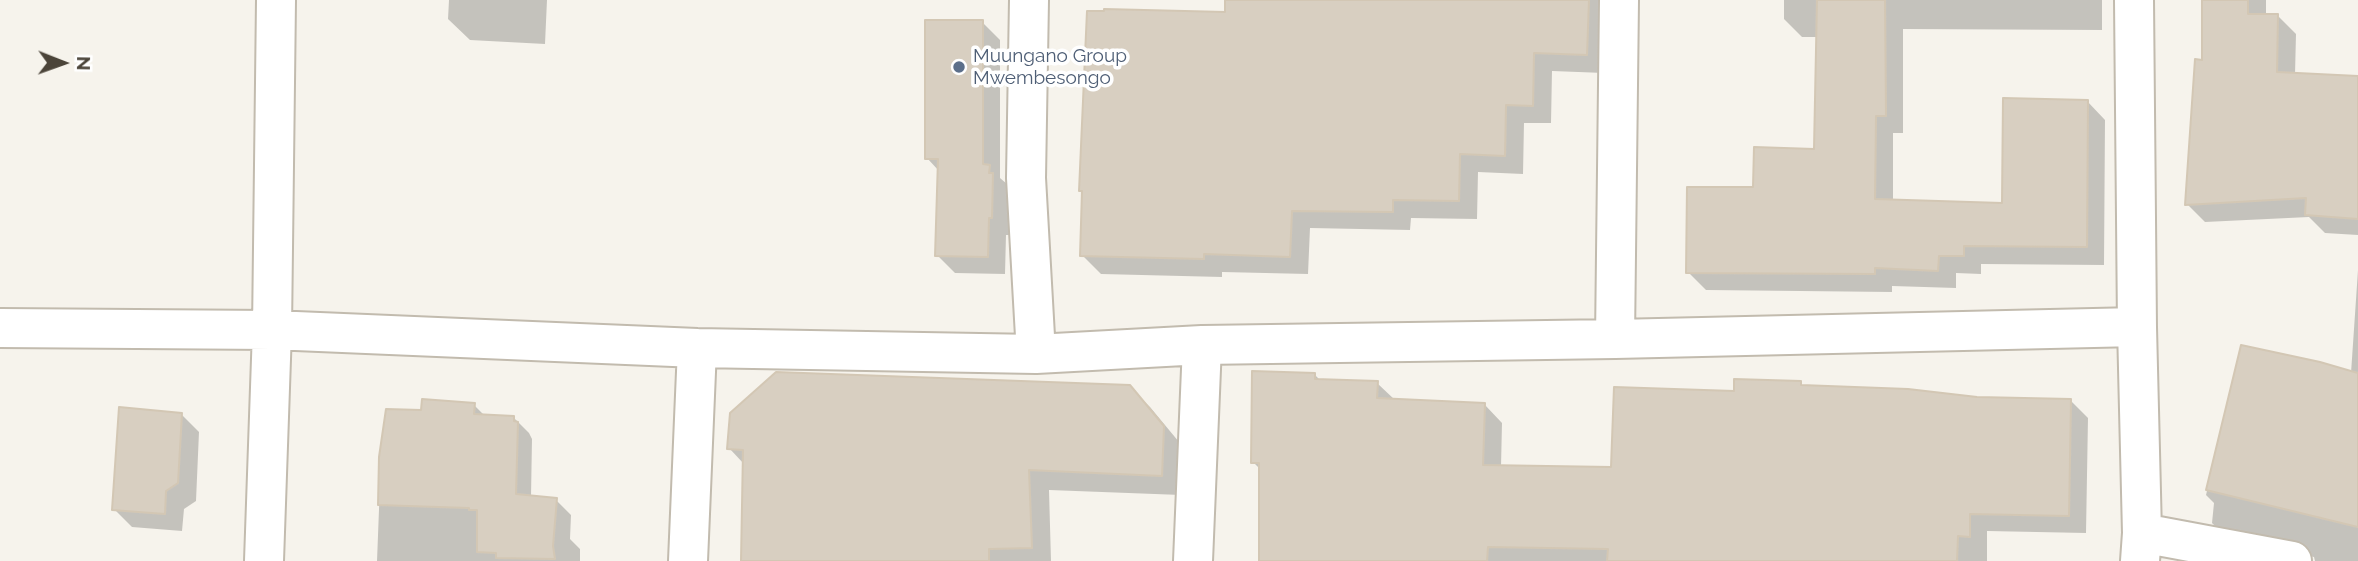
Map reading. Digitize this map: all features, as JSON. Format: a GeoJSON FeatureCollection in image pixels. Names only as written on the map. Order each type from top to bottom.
{"type":"FeatureCollection","features":[{"type":"Feature","properties":{"kind":"street"},"geometry":{"type":"LineString","coordinates":[[264,561],[272,330],[276,0]]}},
{"type":"Feature","properties":{"kind":"street"},"geometry":{"type":"LineString","coordinates":[[1028,0],[1026,178],[1036,354]]}},
{"type":"Feature","properties":{"kind":"street"},"geometry":{"type":"LineString","coordinates":[[1615,339],[1619,0]]}},
{"type":"Feature","properties":{"kind":"street"},"geometry":{"type":"LineString","coordinates":[[2134,0],[2141,547],[2292,561]]}},
{"type":"Feature","properties":{"kind":"street"},"geometry":{"type":"LineString","coordinates":[[0,328],[272,330],[697,348],[1036,354],[1202,345],[2137,327]]}},
{"type":"Feature","properties":{"kind":"street"},"geometry":{"type":"LineString","coordinates":[[1193,561],[1202,345]]}},
{"type":"Feature","properties":{"kind":"street"},"geometry":{"type":"LineString","coordinates":[[688,561],[697,348]]}},
{"type":"Feature","properties":{"kind":"building"},"geometry":{"type":"Polygon","coordinates":[[[1225,0],[1589,0],[1587,55],[1534,53],[1533,106],[1506,105],[1505,156],[1460,154],[1459,201],[1393,200],[1393,212],[1292,211],[1290,257],[1204,254],[1204,259],[1080,256],[1082,191],[1079,191],[1087,11],[1104,9],[1225,12],[1225,0]]]}},
{"type":"Feature","properties":{"kind":"building"},"geometry":{"type":"Polygon","coordinates":[[[1817,0],[1885,0],[1886,116],[1876,116],[1875,199],[2002,203],[2003,98],[2088,100],[2087,247],[1964,246],[1964,256],[1939,256],[1938,271],[1875,268],[1875,274],[1686,273],[1687,187],[1753,187],[1754,147],[1814,149],[1817,0]]]}},
{"type":"Feature","properties":{"kind":"building"},"geometry":{"type":"Polygon","coordinates":[[[2202,0],[2248,0],[2248,14],[2278,14],[2277,72],[2358,76],[2358,219],[2305,215],[2306,198],[2185,205],[2195,59],[2202,60],[2202,0]]]}},
{"type":"Feature","properties":{"kind":"building"},"geometry":{"type":"Polygon","coordinates":[[[925,20],[983,20],[983,164],[990,165],[989,173],[993,173],[988,257],[935,256],[938,159],[925,159],[925,20]]]}},
{"type":"Feature","properties":{"kind":"building"},"geometry":{"type":"Polygon","coordinates":[[[2241,345],[2358,373],[2358,527],[2206,490],[2241,345]]]}},
{"type":"Feature","properties":{"kind":"building"},"geometry":{"type":"Polygon","coordinates":[[[1252,371],[1315,373],[1315,379],[1378,381],[1377,398],[1485,403],[1483,465],[1611,467],[1614,387],[1734,391],[1734,379],[1801,381],[1801,385],[1908,389],[1977,397],[2071,399],[2069,516],[1970,514],[1970,537],[1958,536],[1957,561],[1607,561],[1608,549],[1488,547],[1487,561],[1259,561],[1259,463],[1251,463],[1252,371]]]}},
{"type":"Feature","properties":{"kind":"building"},"geometry":{"type":"Polygon","coordinates":[[[776,372],[1130,385],[1164,426],[1162,476],[1029,470],[1032,548],[989,549],[989,561],[741,561],[743,450],[727,449],[730,413],[776,372]]]}},
{"type":"Feature","properties":{"kind":"building"},"geometry":{"type":"Polygon","coordinates":[[[422,399],[475,403],[474,414],[514,416],[514,421],[518,422],[516,494],[557,498],[553,546],[555,559],[496,558],[496,553],[477,552],[477,510],[378,505],[379,457],[386,409],[421,410],[422,399]]]}},
{"type":"Feature","properties":{"kind":"building"},"geometry":{"type":"Polygon","coordinates":[[[119,407],[182,413],[178,483],[166,491],[165,514],[112,510],[119,407]]]}},
{"type":"Feature","properties":{"kind":"place","name":"Muungano Group Mwembesongo"},"geometry":{"type":"Point","coordinates":[959,67]}}]}
